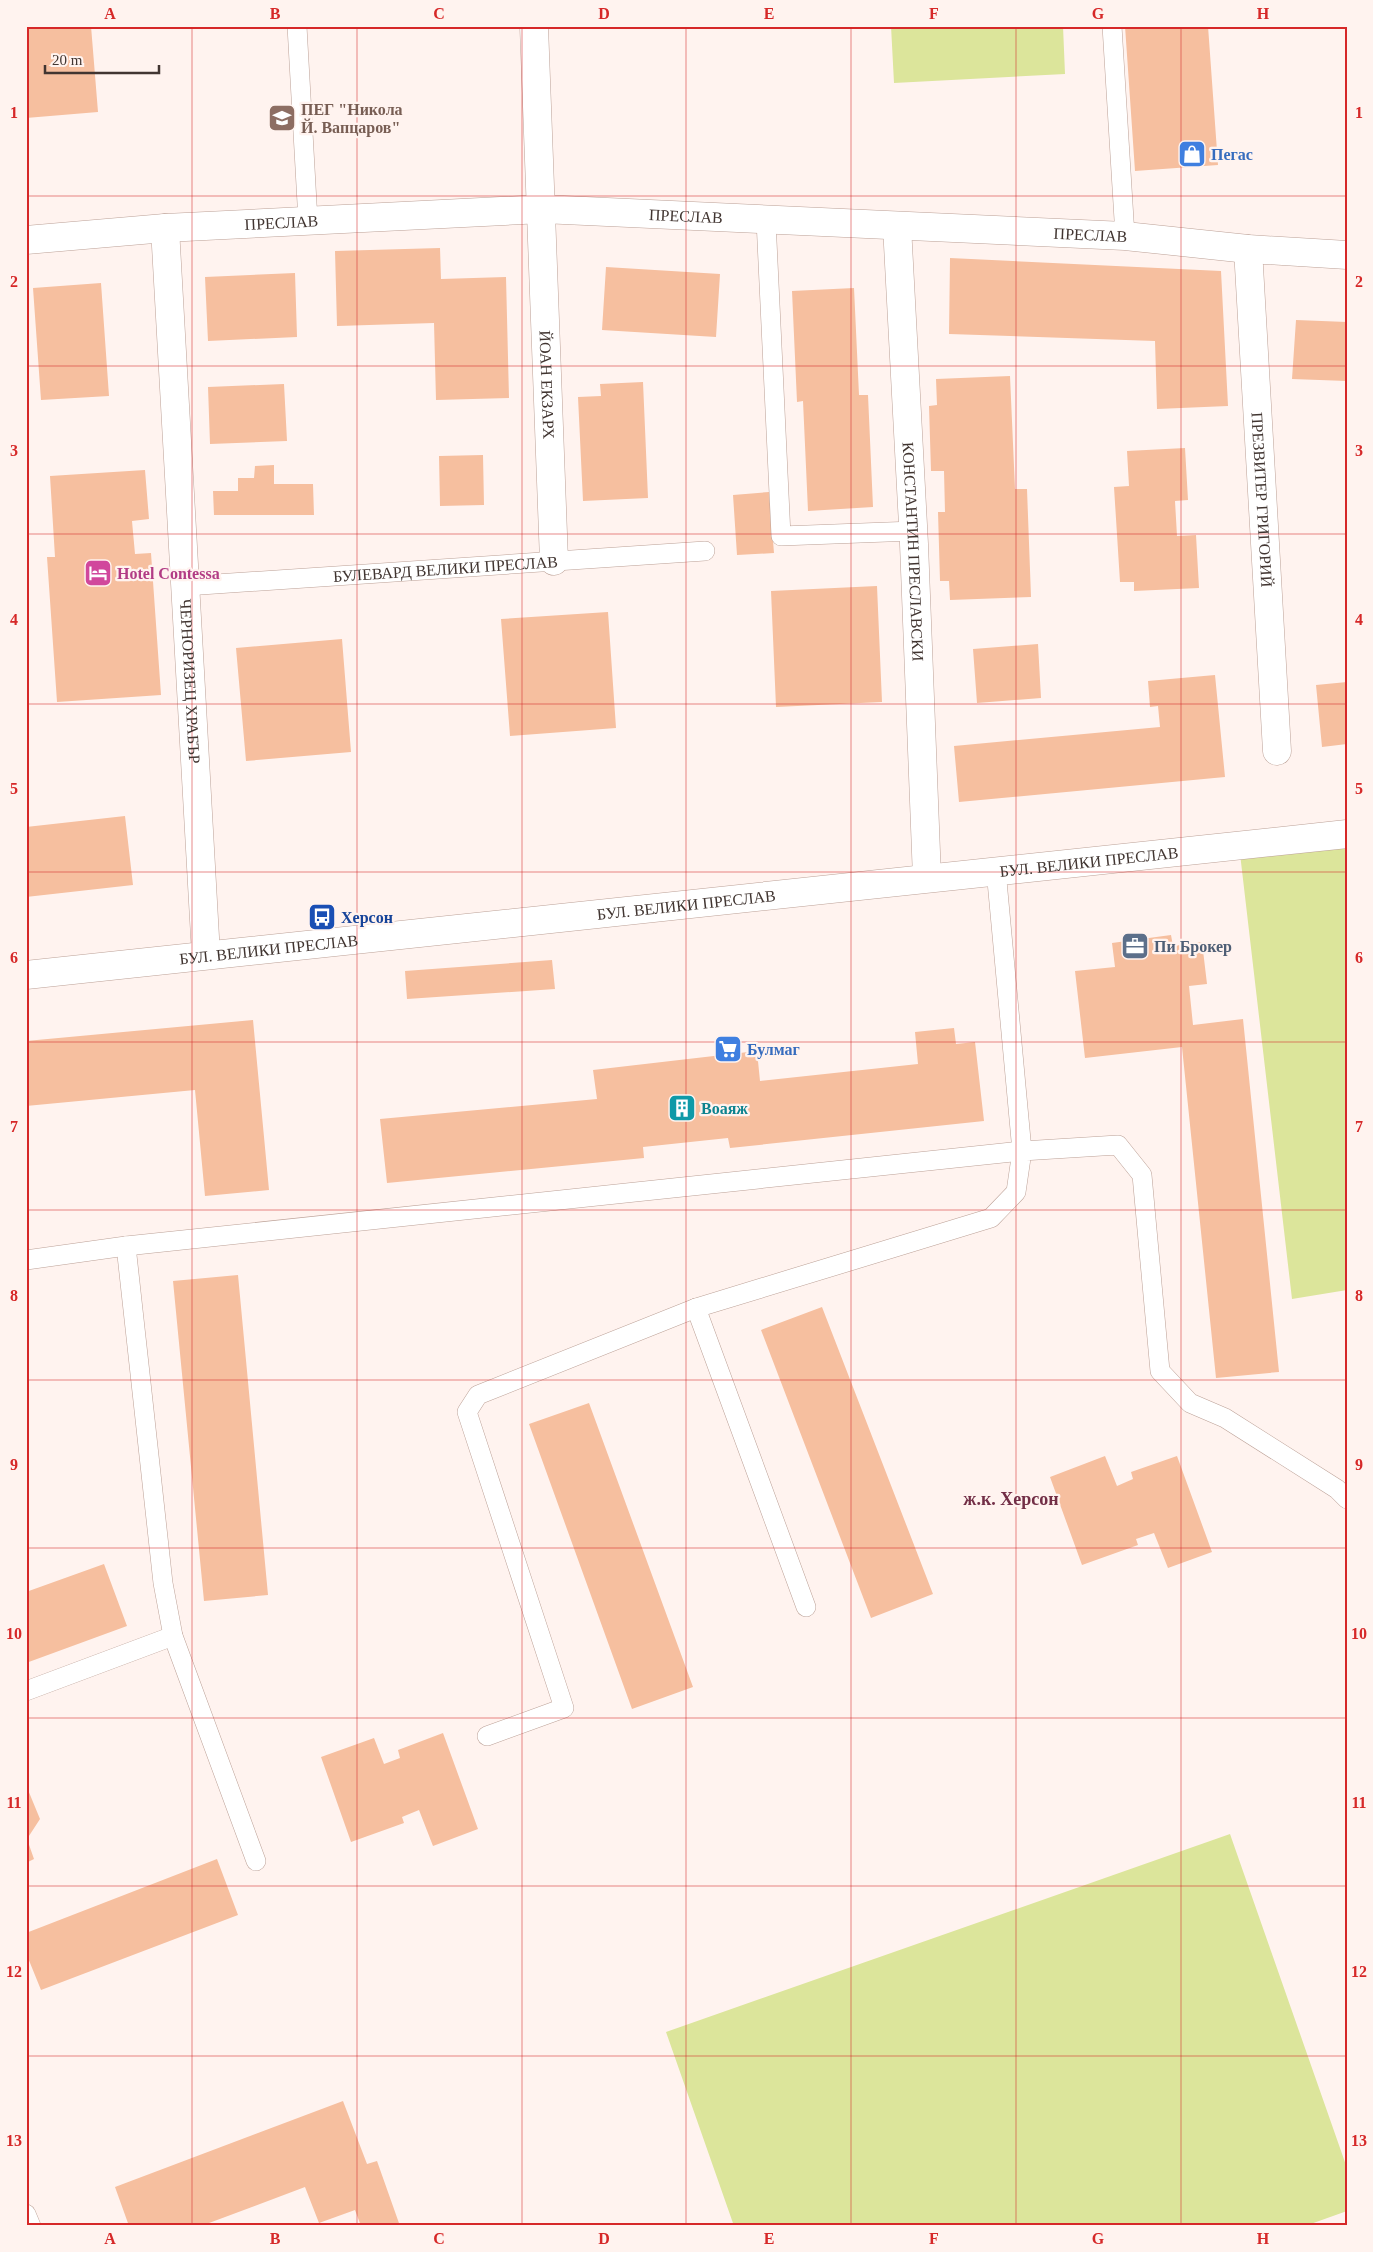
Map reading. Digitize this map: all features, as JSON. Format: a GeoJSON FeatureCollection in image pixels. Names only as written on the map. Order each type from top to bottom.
{"type":"FeatureCollection","features":[{"type":"Feature","properties":{"kind":"street","name":"ЙОАН ЕКЗАРХ"},"geometry":{"type":"LineString","coordinates":[[534,26],[554,561]]}},
{"type":"Feature","properties":{"kind":"street","name":"ПРЕСЛАВ"},"geometry":{"type":"LineString","coordinates":[[26,240],[165,228],[542,209],[1125,236],[1248,249],[1347,255]]}},
{"type":"Feature","properties":{"kind":"street","name":"КОНСТАНТИН ПРЕСЛАВСКИ"},"geometry":{"type":"LineString","coordinates":[[897,226],[914,531],[927,878]]}},
{"type":"Feature","properties":{"kind":"street","name":"ЧЕРНОРИЗЕЦ ХРАБЪР"},"geometry":{"type":"LineString","coordinates":[[165,228],[206,955]]}},
{"type":"Feature","properties":{"kind":"street","name":"ПРЕЗВИТЕР ГРИГОРИЙ"},"geometry":{"type":"LineString","coordinates":[[1248,249],[1277,751]]}},
{"type":"Feature","properties":{"kind":"street","name":"БУЛ. ВЕЛИКИ ПРЕСЛАВ"},"geometry":{"type":"LineString","coordinates":[[26,974],[1347,834]]}},
{"type":"Feature","properties":{"kind":"lane"},"geometry":{"type":"LineString","coordinates":[[297,26],[308,221]]}},
{"type":"Feature","properties":{"kind":"lane"},"geometry":{"type":"LineString","coordinates":[[1112,26],[1125,236]]}},
{"type":"Feature","properties":{"kind":"lane"},"geometry":{"type":"LineString","coordinates":[[766,220],[782,536],[914,531]]}},
{"type":"Feature","properties":{"kind":"lane","name":"БУЛЕВАРД ВЕЛИКИ ПРЕСЛАВ"},"geometry":{"type":"LineString","coordinates":[[186,586],[705,551]]}},
{"type":"Feature","properties":{"kind":"lane"},"geometry":{"type":"LineString","coordinates":[[487,1736],[564,1708],[467,1412],[478,1395],[696,1308],[991,1218],[1016,1192],[1022,1151],[996,870]]}},
{"type":"Feature","properties":{"kind":"lane"},"geometry":{"type":"LineString","coordinates":[[26,1260],[126,1246],[1022,1151],[1118,1145],[1142,1176],[1160,1371],[1190,1403],[1225,1418],[1337,1488],[1347,1499]]}},
{"type":"Feature","properties":{"kind":"lane"},"geometry":{"type":"LineString","coordinates":[[126,1246],[163,1583],[173,1636],[256,1861]]}},
{"type":"Feature","properties":{"kind":"lane"},"geometry":{"type":"LineString","coordinates":[[696,1308],[806,1607]]}},
{"type":"Feature","properties":{"kind":"lane"},"geometry":{"type":"LineString","coordinates":[[26,1691],[173,1636]]}},
{"type":"Feature","properties":{"kind":"lane"},"geometry":{"type":"LineString","coordinates":[[26,2214],[31,2226]]}},
{"type":"Feature","properties":{"kind":"green space"},"geometry":{"type":"Polygon","coordinates":[[[891,26],[1063,26],[1065,74],[894,83],[891,26]]]}},
{"type":"Feature","properties":{"kind":"green space"},"geometry":{"type":"Polygon","coordinates":[[[1347,834],[1347,1290],[1292,1299],[1239,845],[1347,834]]]}},
{"type":"Feature","properties":{"kind":"green space"},"geometry":{"type":"Polygon","coordinates":[[[1230,1834],[1347,2168],[1347,2211],[1305,2226],[734,2226],[666,2032],[1230,1834]]]}},
{"type":"Feature","properties":{"kind":"building"},"geometry":{"type":"Polygon","coordinates":[[[26,26],[91,26],[98,112],[26,118],[26,26]]]}},
{"type":"Feature","properties":{"kind":"building"},"geometry":{"type":"Polygon","coordinates":[[[1125,26],[1208,26],[1218,165],[1135,171],[1125,26]]]}},
{"type":"Feature","properties":{"kind":"building"},"geometry":{"type":"Polygon","coordinates":[[[440,248],[441,279],[506,277],[509,398],[436,400],[434,323],[337,326],[335,251],[440,248]]]}},
{"type":"Feature","properties":{"kind":"building"},"geometry":{"type":"Polygon","coordinates":[[[950,258],[1221,271],[1228,406],[1157,409],[1155,341],[949,334],[950,258]]]}},
{"type":"Feature","properties":{"kind":"building"},"geometry":{"type":"Polygon","coordinates":[[[606,267],[720,274],[716,337],[602,330],[606,267]]]}},
{"type":"Feature","properties":{"kind":"building"},"geometry":{"type":"Polygon","coordinates":[[[295,273],[297,337],[208,341],[205,277],[295,273]]]}},
{"type":"Feature","properties":{"kind":"building"},"geometry":{"type":"Polygon","coordinates":[[[101,283],[109,396],[41,400],[33,288],[101,283]]]}},
{"type":"Feature","properties":{"kind":"building"},"geometry":{"type":"Polygon","coordinates":[[[854,288],[859,395],[868,395],[873,507],[808,511],[803,401],[797,402],[792,291],[854,288]]]}},
{"type":"Feature","properties":{"kind":"building"},"geometry":{"type":"Polygon","coordinates":[[[1296,320],[1347,322],[1347,381],[1292,379],[1296,320]]]}},
{"type":"Feature","properties":{"kind":"building"},"geometry":{"type":"Polygon","coordinates":[[[1010,376],[1015,489],[1027,489],[1031,597],[950,600],[949,581],[940,581],[938,512],[945,512],[944,471],[931,471],[929,406],[937,405],[936,379],[1010,376]]]}},
{"type":"Feature","properties":{"kind":"building"},"geometry":{"type":"Polygon","coordinates":[[[643,382],[648,498],[583,501],[578,397],[601,396],[600,384],[643,382]]]}},
{"type":"Feature","properties":{"kind":"building"},"geometry":{"type":"Polygon","coordinates":[[[284,384],[287,441],[210,444],[208,387],[284,384]]]}},
{"type":"Feature","properties":{"kind":"building"},"geometry":{"type":"Polygon","coordinates":[[[1185,448],[1188,500],[1175,501],[1177,536],[1196,535],[1199,588],[1134,591],[1134,582],[1120,582],[1114,487],[1129,486],[1127,451],[1185,448]]]}},
{"type":"Feature","properties":{"kind":"building"},"geometry":{"type":"Polygon","coordinates":[[[483,455],[484,505],[440,506],[439,456],[483,455]]]}},
{"type":"Feature","properties":{"kind":"building"},"geometry":{"type":"Polygon","coordinates":[[[274,465],[274,484],[313,484],[314,515],[214,515],[213,491],[238,491],[238,478],[254,478],[255,466],[274,465]]]}},
{"type":"Feature","properties":{"kind":"building"},"geometry":{"type":"Polygon","coordinates":[[[145,470],[149,519],[132,521],[135,554],[151,553],[161,695],[57,702],[47,557],[55,557],[50,476],[145,470]]]}},
{"type":"Feature","properties":{"kind":"building"},"geometry":{"type":"Polygon","coordinates":[[[769,492],[774,553],[737,555],[733,495],[769,492]]]}},
{"type":"Feature","properties":{"kind":"building"},"geometry":{"type":"Polygon","coordinates":[[[877,586],[882,702],[776,707],[771,591],[877,586]]]}},
{"type":"Feature","properties":{"kind":"building"},"geometry":{"type":"Polygon","coordinates":[[[608,612],[616,728],[510,736],[501,619],[608,612]]]}},
{"type":"Feature","properties":{"kind":"building"},"geometry":{"type":"Polygon","coordinates":[[[342,639],[351,752],[246,761],[236,648],[342,639]]]}},
{"type":"Feature","properties":{"kind":"building"},"geometry":{"type":"Polygon","coordinates":[[[1038,644],[1041,698],[977,703],[973,649],[1038,644]]]}},
{"type":"Feature","properties":{"kind":"building"},"geometry":{"type":"Polygon","coordinates":[[[1215,675],[1225,777],[959,802],[954,746],[1160,727],[1158,706],[1150,707],[1148,681],[1215,675]]]}},
{"type":"Feature","properties":{"kind":"building"},"geometry":{"type":"Polygon","coordinates":[[[1347,682],[1347,744],[1322,747],[1316,685],[1347,682]]]}},
{"type":"Feature","properties":{"kind":"building"},"geometry":{"type":"Polygon","coordinates":[[[125,816],[133,885],[26,897],[26,827],[125,816]]]}},
{"type":"Feature","properties":{"kind":"building"},"geometry":{"type":"Polygon","coordinates":[[[1171,935],[1173,946],[1202,942],[1207,984],[1189,986],[1193,1025],[1243,1019],[1279,1372],[1216,1378],[1182,1047],[1085,1058],[1075,971],[1115,967],[1112,943],[1171,935]]]}},
{"type":"Feature","properties":{"kind":"building"},"geometry":{"type":"Polygon","coordinates":[[[552,960],[555,989],[407,999],[405,971],[552,960]]]}},
{"type":"Feature","properties":{"kind":"building"},"geometry":{"type":"Polygon","coordinates":[[[253,1020],[269,1190],[205,1196],[195,1090],[26,1106],[26,1041],[253,1020]]]}},
{"type":"Feature","properties":{"kind":"building"},"geometry":{"type":"Polygon","coordinates":[[[954,1028],[956,1044],[975,1042],[984,1121],[730,1148],[728,1138],[643,1147],[644,1158],[387,1183],[380,1119],[597,1099],[593,1070],[757,1051],[760,1081],[918,1064],[915,1032],[954,1028]]]}},
{"type":"Feature","properties":{"kind":"building"},"geometry":{"type":"Polygon","coordinates":[[[238,1275],[268,1595],[204,1601],[173,1281],[238,1275]]]}},
{"type":"Feature","properties":{"kind":"building"},"geometry":{"type":"Polygon","coordinates":[[[822,1307],[933,1594],[871,1618],[761,1330],[822,1307]]]}},
{"type":"Feature","properties":{"kind":"building"},"geometry":{"type":"Polygon","coordinates":[[[589,1403],[693,1687],[632,1709],[529,1424],[589,1403]]]}},
{"type":"Feature","properties":{"kind":"building"},"geometry":{"type":"Polygon","coordinates":[[[1105,1456],[1117,1486],[1133,1479],[1131,1472],[1177,1456],[1212,1552],[1168,1568],[1154,1533],[1136,1539],[1138,1545],[1082,1565],[1050,1477],[1105,1456]]]}},
{"type":"Feature","properties":{"kind":"building"},"geometry":{"type":"Polygon","coordinates":[[[104,1564],[127,1626],[26,1663],[26,1592],[104,1564]]]}},
{"type":"Feature","properties":{"kind":"building"},"geometry":{"type":"Polygon","coordinates":[[[443,1733],[478,1829],[433,1846],[419,1810],[402,1817],[404,1823],[351,1842],[321,1757],[374,1738],[384,1764],[400,1758],[398,1750],[443,1733]]]}},
{"type":"Feature","properties":{"kind":"building"},"geometry":{"type":"Polygon","coordinates":[[[26,1785],[40,1819],[27,1839],[34,1859],[26,1863],[26,1785]]]}},
{"type":"Feature","properties":{"kind":"building"},"geometry":{"type":"Polygon","coordinates":[[[217,1859],[238,1915],[41,1990],[26,1953],[26,1933],[217,1859]]]}},
{"type":"Feature","properties":{"kind":"building"},"geometry":{"type":"Polygon","coordinates":[[[343,2101],[367,2164],[377,2161],[400,2226],[361,2226],[355,2210],[319,2223],[305,2187],[201,2226],[129,2226],[115,2187],[343,2101]]]}},
{"type":"Feature","properties":{"kind":"place","name":"ПЕГ \"Никола Й. Вапцаров\""},"geometry":{"type":"Point","coordinates":[282,118]}},
{"type":"Feature","properties":{"kind":"place","name":"Пегас"},"geometry":{"type":"Point","coordinates":[1192,154]}},
{"type":"Feature","properties":{"kind":"place","name":"Hotel Contessa"},"geometry":{"type":"Point","coordinates":[98,573]}},
{"type":"Feature","properties":{"kind":"place","name":"Херсон"},"geometry":{"type":"Point","coordinates":[322,917]}},
{"type":"Feature","properties":{"kind":"place","name":"Пи Брокер"},"geometry":{"type":"Point","coordinates":[1135,946]}},
{"type":"Feature","properties":{"kind":"place","name":"Булмаг"},"geometry":{"type":"Point","coordinates":[728,1049]}},
{"type":"Feature","properties":{"kind":"place","name":"Воаяж"},"geometry":{"type":"Point","coordinates":[682,1108]}},
{"type":"Feature","properties":{"kind":"district","name":"ж.к. Херсон"},"geometry":{"type":"Point","coordinates":[1011,1499]}}]}
